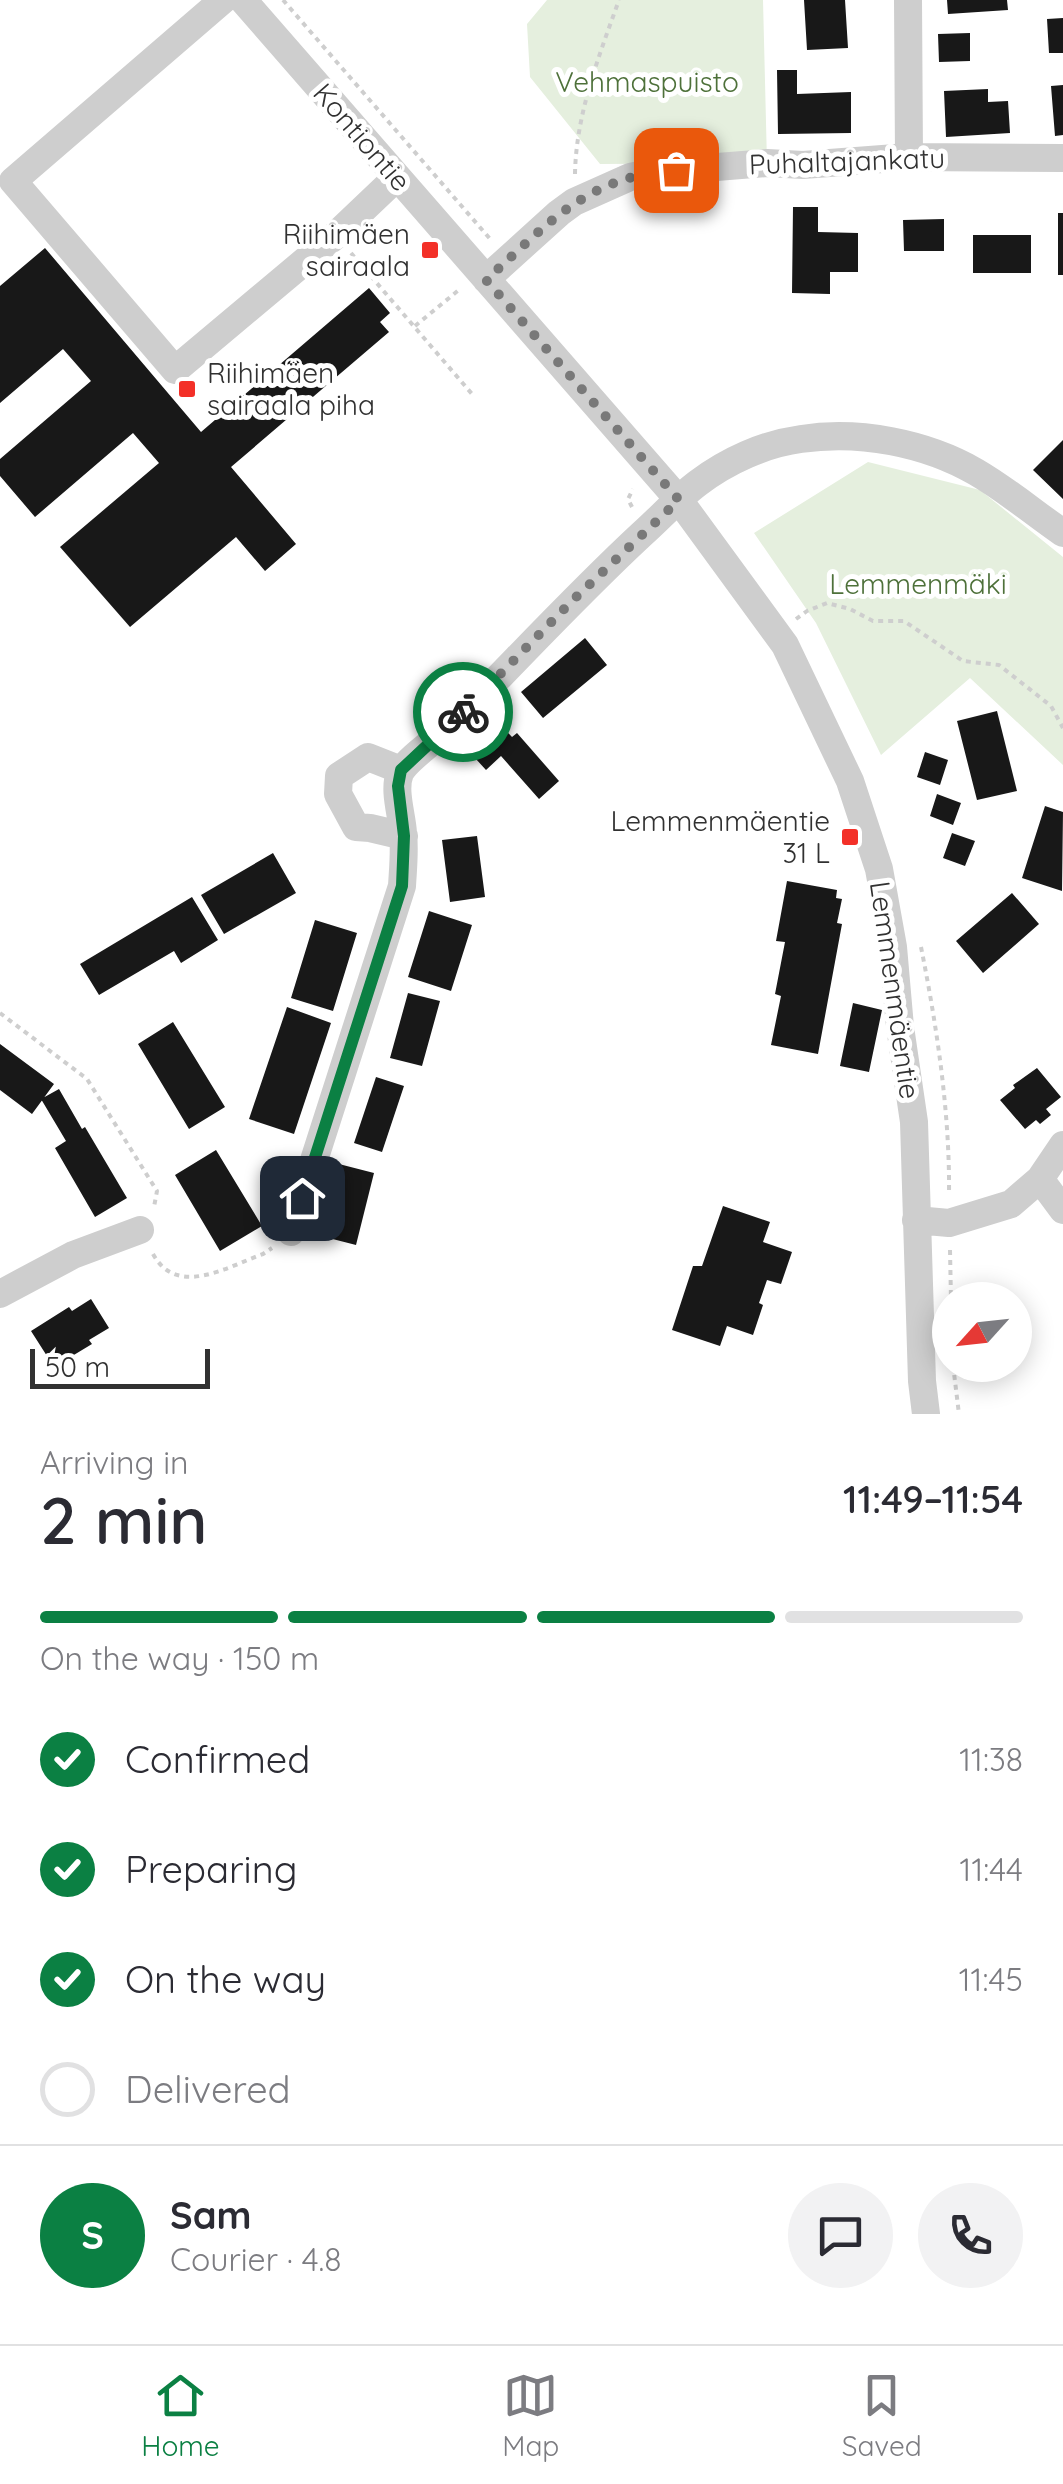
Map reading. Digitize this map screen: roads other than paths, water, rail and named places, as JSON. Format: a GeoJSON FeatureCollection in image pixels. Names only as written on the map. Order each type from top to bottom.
{"type":"FeatureCollection","features":[{"type":"Feature","properties":{"kind":"street"},"geometry":{"type":"LineString","coordinates":[[222,0],[12,181],[175,370],[336,235],[397,177]]}},
{"type":"Feature","properties":{"kind":"street","name":"Kontiontie"},"geometry":{"type":"LineString","coordinates":[[243,0],[397,177],[475,283],[679,500]]}},
{"type":"Feature","properties":{"kind":"street"},"geometry":{"type":"LineString","coordinates":[[908,0],[909,157]]}},
{"type":"Feature","properties":{"kind":"street","name":"Puhaltajankatu"},"geometry":{"type":"LineString","coordinates":[[475,283],[508,260],[574,202],[654,172],[767,162],[803,166],[909,157],[1063,158]]}},
{"type":"Feature","properties":{"kind":"street"},"geometry":{"type":"LineString","coordinates":[[291,1232],[402,886],[404,836],[398,786],[401,770],[679,500],[726,464],[752,452],[798,439],[874,439],[944,456],[1002,488],[1063,533]]}},
{"type":"Feature","properties":{"kind":"street","name":"Lemmenmäentie"},"geometry":{"type":"LineString","coordinates":[[679,500],[785,645],[856,800],[878,869],[893,947],[914,1122],[926,1414]]}},
{"type":"Feature","properties":{"kind":"street"},"geometry":{"type":"LineString","coordinates":[[401,770],[368,757],[338,776],[338,794],[356,827],[404,836]]}},
{"type":"Feature","properties":{"kind":"street"},"geometry":{"type":"LineString","coordinates":[[916,1220],[949,1222],[1011,1204],[1040,1179],[1063,1145]]}},
{"type":"Feature","properties":{"kind":"street"},"geometry":{"type":"LineString","coordinates":[[1040,1179],[1063,1210]]}},
{"type":"Feature","properties":{"kind":"street"},"geometry":{"type":"LineString","coordinates":[[0,1294],[73,1255],[140,1230]]}},
{"type":"Feature","properties":{"kind":"place","name":"Riihimäen sairaala"},"geometry":{"type":"Point","coordinates":[430,250]}},
{"type":"Feature","properties":{"kind":"place","name":"Riihimäen sairaala piha"},"geometry":{"type":"Point","coordinates":[187,389]}},
{"type":"Feature","properties":{"kind":"place","name":"Lemmenmäentie 31 L"},"geometry":{"type":"Point","coordinates":[850,837]}},
{"type":"Feature","properties":{"kind":"park label","name":"Vehmaspuisto"},"geometry":{"type":"Point","coordinates":[647,82]}},
{"type":"Feature","properties":{"kind":"park label","name":"Lemmenmäki"},"geometry":{"type":"Point","coordinates":[918,584]}}]}
